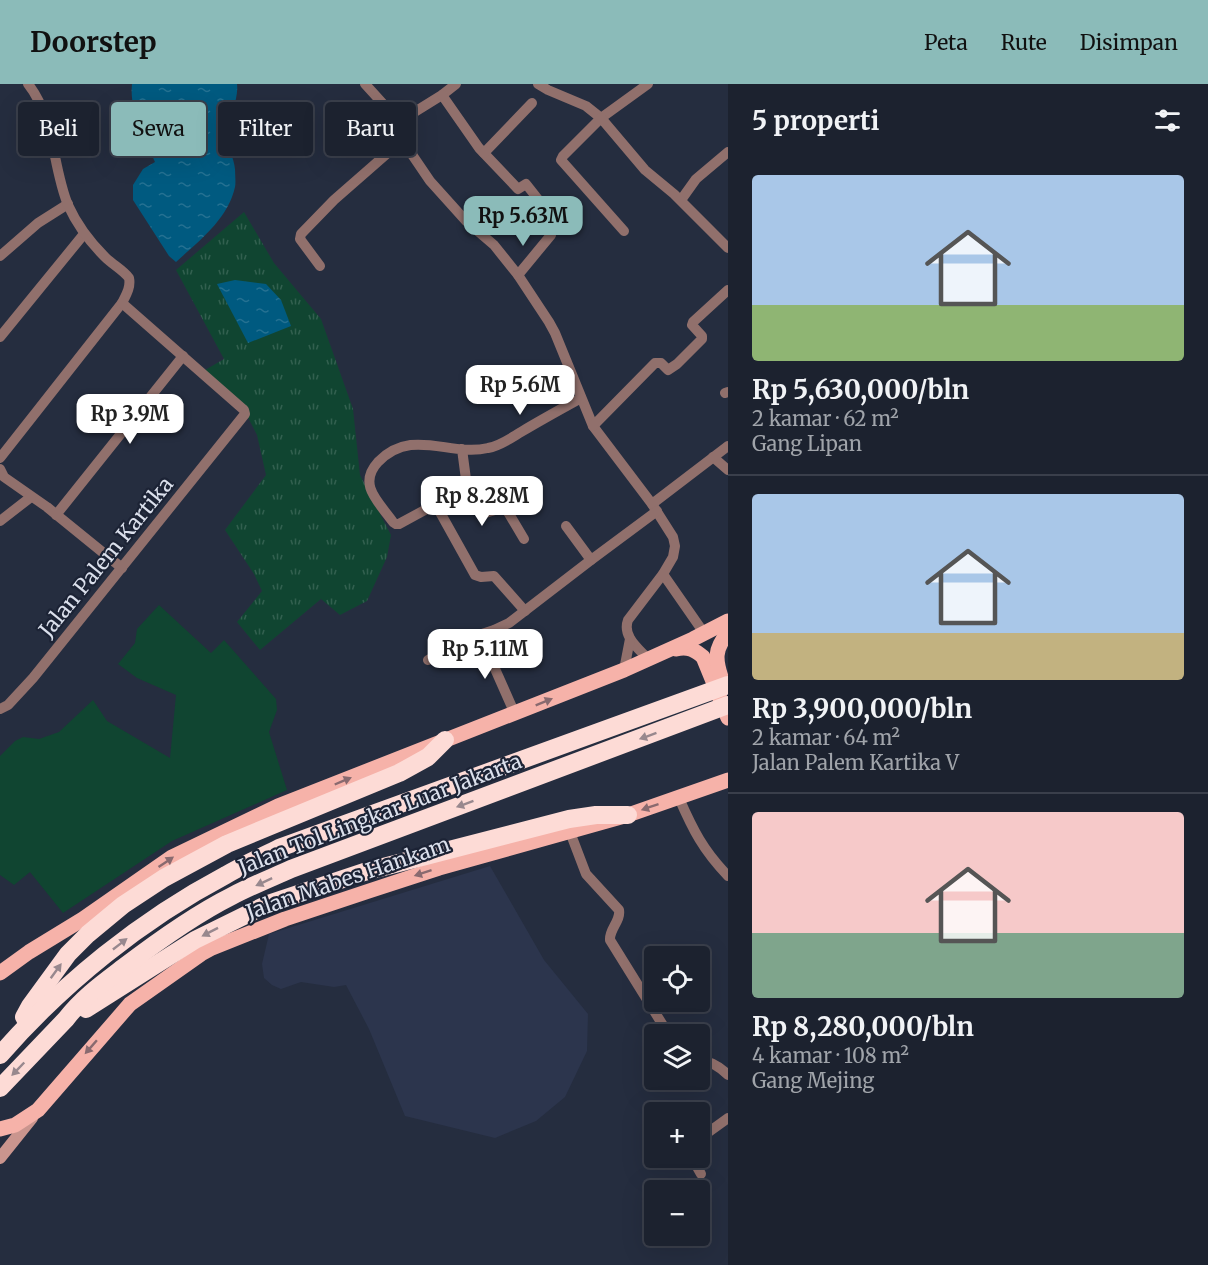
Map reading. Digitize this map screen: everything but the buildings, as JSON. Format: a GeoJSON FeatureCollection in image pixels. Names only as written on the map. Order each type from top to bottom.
{"type":"FeatureCollection","features":[{"type":"Feature","properties":{"kind":"highway","name":"Jalan Tol Lingkar Luar Jakarta"},"geometry":{"type":"LineString","coordinates":[[0,1055],[49,1003],[86,970],[134,933],[225,875],[279,848],[728,685]]}},
{"type":"Feature","properties":{"kind":"highway","name":"Jalan Tol Lingkar Luar Jakarta"},"geometry":{"type":"LineString","coordinates":[[0,1088],[76,1006],[97,987],[186,922],[231,897],[291,869],[728,705]]}},
{"type":"Feature","properties":{"kind":"highway"},"geometry":{"type":"LineString","coordinates":[[15,1038],[30,1006],[68,954],[123,905],[164,878],[227,844],[399,773],[428,757],[445,740]]}},
{"type":"Feature","properties":{"kind":"highway"},"geometry":{"type":"LineString","coordinates":[[66,1019],[78,1014],[195,940],[268,904],[364,873],[568,819],[596,815],[628,815]]}},
{"type":"Feature","properties":{"kind":"main road"},"geometry":{"type":"LineString","coordinates":[[0,967],[83,919],[172,857],[278,806],[624,670],[728,621]]}},
{"type":"Feature","properties":{"kind":"main road"},"geometry":{"type":"LineString","coordinates":[[728,633],[716,653],[713,668],[728,718]]}},
{"type":"Feature","properties":{"kind":"main road"},"geometry":{"type":"LineString","coordinates":[[663,652],[684,647],[695,651],[713,668],[728,694]]}},
{"type":"Feature","properties":{"kind":"main road"},"geometry":{"type":"LineString","coordinates":[[705,789],[728,769]]}},
{"type":"Feature","properties":{"kind":"main road","name":"Jalan Mabes Hankam"},"geometry":{"type":"LineString","coordinates":[[0,1158],[38,1110],[130,1004],[201,954],[258,929],[348,898],[439,868],[628,815],[728,780]]}},
{"type":"Feature","properties":{"kind":"main road"},"geometry":{"type":"LineString","coordinates":[[0,973],[29,952]]}},
{"type":"Feature","properties":{"kind":"main road","name":"Jalan Mabes Hankam"},"geometry":{"type":"LineString","coordinates":[[0,1148],[1,1126],[20,1122],[38,1110]]}},
{"type":"Feature","properties":{"kind":"street"},"geometry":{"type":"LineString","coordinates":[[0,458],[122,303],[130,283],[129,279],[84,234],[68,204],[48,127],[39,103],[28,84]]}},
{"type":"Feature","properties":{"kind":"street"},"geometry":{"type":"LineString","coordinates":[[365,84],[380,102]]}},
{"type":"Feature","properties":{"kind":"street"},"geometry":{"type":"LineString","coordinates":[[416,111],[456,84]]}},
{"type":"Feature","properties":{"kind":"street"},"geometry":{"type":"LineString","coordinates":[[538,84],[586,106],[601,118],[645,170],[681,200],[728,248]]}},
{"type":"Feature","properties":{"kind":"street"},"geometry":{"type":"LineString","coordinates":[[624,231],[561,160],[562,156],[601,118],[648,84]]}},
{"type":"Feature","properties":{"kind":"street"},"geometry":{"type":"LineString","coordinates":[[442,95],[484,153],[518,189],[525,184],[541,203],[534,212],[552,233],[518,275]]}},
{"type":"Feature","properties":{"kind":"street"},"geometry":{"type":"LineString","coordinates":[[484,153],[532,103]]}},
{"type":"Feature","properties":{"kind":"street"},"geometry":{"type":"LineString","coordinates":[[681,200],[696,179],[727,154]]}},
{"type":"Feature","properties":{"kind":"street"},"geometry":{"type":"LineString","coordinates":[[320,267],[300,239],[301,234],[381,156]]}},
{"type":"Feature","properties":{"kind":"street"},"geometry":{"type":"LineString","coordinates":[[413,156],[430,181],[466,221],[494,245],[518,275],[552,328],[593,426],[673,537],[675,546],[673,557],[628,620],[626,629],[630,639],[648,659]]}},
{"type":"Feature","properties":{"kind":"street"},"geometry":{"type":"LineString","coordinates":[[0,256],[38,223],[68,204]]}},
{"type":"Feature","properties":{"kind":"street"},"geometry":{"type":"LineString","coordinates":[[0,337],[84,234]]}},
{"type":"Feature","properties":{"kind":"street"},"geometry":{"type":"LineString","coordinates":[[593,426],[655,363],[661,363],[668,370],[702,339],[692,325],[693,322],[728,290]]}},
{"type":"Feature","properties":{"kind":"street","name":"Jalan Palem Kartika"},"geometry":{"type":"LineString","coordinates":[[0,709],[8,705],[33,678],[245,414],[245,411],[122,303]]}},
{"type":"Feature","properties":{"kind":"street"},"geometry":{"type":"LineString","coordinates":[[56,515],[183,356]]}},
{"type":"Feature","properties":{"kind":"street"},"geometry":{"type":"LineString","coordinates":[[467,487],[396,524],[370,489],[369,484],[372,471],[381,459],[407,445],[423,444],[462,449],[496,446],[581,398]]}},
{"type":"Feature","properties":{"kind":"street"},"geometry":{"type":"LineString","coordinates":[[428,660],[461,640],[502,627],[525,611],[591,560],[728,446]]}},
{"type":"Feature","properties":{"kind":"street"},"geometry":{"type":"LineString","coordinates":[[462,449],[467,487],[485,513],[505,507],[524,539]]}},
{"type":"Feature","properties":{"kind":"street"},"geometry":{"type":"LineString","coordinates":[[714,457],[728,471]]}},
{"type":"Feature","properties":{"kind":"street"},"geometry":{"type":"LineString","coordinates":[[0,469],[4,477],[42,503],[122,568]]}},
{"type":"Feature","properties":{"kind":"street"},"geometry":{"type":"LineString","coordinates":[[0,520],[31,497]]}},
{"type":"Feature","properties":{"kind":"street"},"geometry":{"type":"LineString","coordinates":[[436,505],[476,575],[494,576],[525,611]]}},
{"type":"Feature","properties":{"kind":"street"},"geometry":{"type":"LineString","coordinates":[[566,526],[591,560]]}},
{"type":"Feature","properties":{"kind":"street"},"geometry":{"type":"LineString","coordinates":[[663,574],[704,633]]}},
{"type":"Feature","properties":{"kind":"street"},"geometry":{"type":"LineString","coordinates":[[480,635],[515,714]]}},
{"type":"Feature","properties":{"kind":"street"},"geometry":{"type":"LineString","coordinates":[[624,670],[630,639]]}},
{"type":"Feature","properties":{"kind":"street"},"geometry":{"type":"LineString","coordinates":[[679,798],[701,844],[728,876]]}},
{"type":"Feature","properties":{"kind":"street"},"geometry":{"type":"LineString","coordinates":[[570,832],[586,874],[619,910],[620,915],[610,932],[610,940],[662,1024]]}},
{"type":"Feature","properties":{"kind":"street"},"geometry":{"type":"LineString","coordinates":[[710,1062],[728,1075]]}},
{"type":"Feature","properties":{"kind":"street"},"geometry":{"type":"LineString","coordinates":[[710,1131],[728,1118]]}},
{"type":"Feature","properties":{"kind":"street"},"geometry":{"type":"LineString","coordinates":[[698,1168],[701,1174]]}},
{"type":"Feature","properties":{"kind":"shaded area"},"geometry":{"type":"Polygon","coordinates":[[[490,866],[544,960],[588,1014],[587,1051],[565,1097],[536,1121],[495,1138],[405,1116],[369,1029],[346,985],[334,987],[301,982],[281,989],[264,978],[262,964],[269,934],[490,866]]]}},
{"type":"Feature","properties":{"kind":"green space"},"geometry":{"type":"Polygon","coordinates":[[[244,212],[274,263],[321,319],[353,409],[360,475],[391,535],[387,557],[367,601],[340,615],[321,599],[260,650],[237,622],[262,591],[254,574],[225,530],[266,475],[257,435],[239,400],[205,370],[224,359],[176,270],[244,212]]]}},
{"type":"Feature","properties":{"kind":"green space"},"geometry":{"type":"Polygon","coordinates":[[[159,605],[211,653],[224,640],[276,699],[277,710],[269,732],[287,790],[172,841],[63,913],[30,872],[14,885],[0,875],[0,756],[15,741],[23,737],[39,739],[59,732],[93,700],[107,721],[170,758],[176,695],[137,678],[118,664],[135,643],[137,629],[159,605]]]}},
{"type":"Feature","properties":{"kind":"water"},"geometry":{"type":"Polygon","coordinates":[[[132,84],[237,84],[235,102],[218,102],[218,156],[232,156],[235,169],[235,185],[231,199],[212,229],[176,262],[169,256],[133,200],[133,185],[143,169],[155,162],[153,156],[206,156],[206,102],[133,102],[132,84]]]}},
{"type":"Feature","properties":{"kind":"water"},"geometry":{"type":"Polygon","coordinates":[[[235,280],[266,284],[281,300],[291,326],[248,343],[217,284],[235,280]]]}}]}
